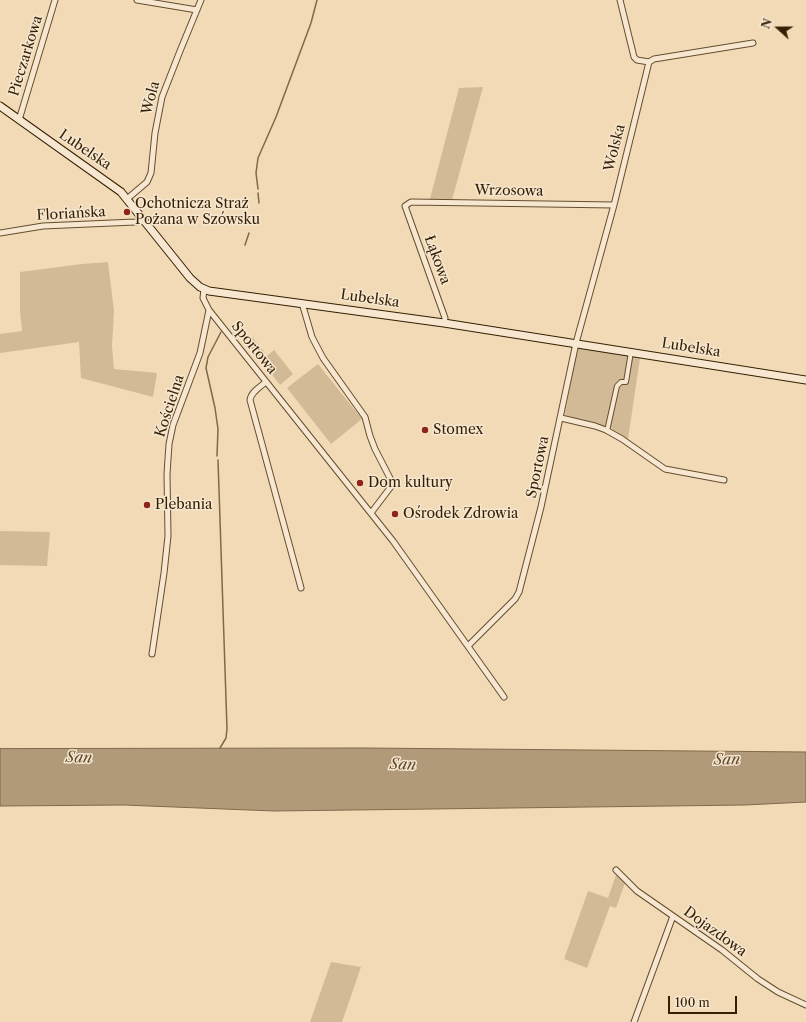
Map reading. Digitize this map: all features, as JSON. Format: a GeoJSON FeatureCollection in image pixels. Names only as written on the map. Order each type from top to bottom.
{"type":"FeatureCollection","features":[{"type":"Feature","properties":{"kind":"main road","name":"Lubelska"},"geometry":{"type":"LineString","coordinates":[[0,106],[65,154],[114,186],[127,199],[186,274],[204,289],[219,293],[444,323],[806,380]]}},
{"type":"Feature","properties":{"kind":"street","name":"Pieczarkowa"},"geometry":{"type":"LineString","coordinates":[[19,120],[55,0]]}},
{"type":"Feature","properties":{"kind":"street"},"geometry":{"type":"LineString","coordinates":[[137,0],[197,10]]}},
{"type":"Feature","properties":{"kind":"street","name":"Wola"},"geometry":{"type":"LineString","coordinates":[[127,199],[147,182],[151,173],[155,133],[162,98],[201,0]]}},
{"type":"Feature","properties":{"kind":"street"},"geometry":{"type":"LineString","coordinates":[[620,0],[634,57],[637,60],[649,62],[654,59],[753,43]]}},
{"type":"Feature","properties":{"kind":"street","name":"Wolska"},"geometry":{"type":"LineString","coordinates":[[576,343],[614,205],[649,62]]}},
{"type":"Feature","properties":{"kind":"street","name":"Wrzosowa"},"geometry":{"type":"LineString","coordinates":[[405,206],[411,202],[614,205]]}},
{"type":"Feature","properties":{"kind":"street","name":"Łąkowa"},"geometry":{"type":"LineString","coordinates":[[405,206],[445,318],[444,323]]}},
{"type":"Feature","properties":{"kind":"street","name":"Floriańska"},"geometry":{"type":"LineString","coordinates":[[0,233],[43,226],[145,221]]}},
{"type":"Feature","properties":{"kind":"street","name":"Sportowa"},"geometry":{"type":"LineString","coordinates":[[204,289],[203,298],[209,310],[371,512],[417,572],[504,697]]}},
{"type":"Feature","properties":{"kind":"street"},"geometry":{"type":"LineString","coordinates":[[302,303],[312,337],[323,358],[365,417],[375,449],[393,484],[371,512]]}},
{"type":"Feature","properties":{"kind":"street","name":"Kościelna"},"geometry":{"type":"LineString","coordinates":[[152,654],[168,536],[169,444],[173,426],[200,353],[209,310]]}},
{"type":"Feature","properties":{"kind":"street","name":"Sportowa"},"geometry":{"type":"LineString","coordinates":[[468,646],[515,599],[519,592],[541,507],[576,343]]}},
{"type":"Feature","properties":{"kind":"street"},"geometry":{"type":"LineString","coordinates":[[607,431],[617,386],[621,382],[626,382],[631,352]]}},
{"type":"Feature","properties":{"kind":"street"},"geometry":{"type":"LineString","coordinates":[[266,382],[250,396],[250,400],[301,588]]}},
{"type":"Feature","properties":{"kind":"street"},"geometry":{"type":"LineString","coordinates":[[561,418],[595,426],[607,431],[622,439],[665,469],[724,480]]}},
{"type":"Feature","properties":{"kind":"street","name":"Dojazdowa"},"geometry":{"type":"LineString","coordinates":[[616,870],[637,891],[722,950],[765,983],[778,992],[806,1005]]}},
{"type":"Feature","properties":{"kind":"street"},"geometry":{"type":"LineString","coordinates":[[634,1022],[673,916]]}},
{"type":"Feature","properties":{"kind":"shaded area"},"geometry":{"type":"Polygon","coordinates":[[[483,87],[452,200],[430,199],[459,88],[483,87]]]}},
{"type":"Feature","properties":{"kind":"shaded area"},"geometry":{"type":"Polygon","coordinates":[[[108,262],[114,311],[112,346],[114,369],[157,373],[153,397],[81,378],[79,342],[0,353],[0,334],[22,331],[20,311],[20,272],[108,262]]]}},
{"type":"Feature","properties":{"kind":"shaded area"},"geometry":{"type":"Polygon","coordinates":[[[252,337],[265,353],[259,358],[246,342],[252,337]]]}},
{"type":"Feature","properties":{"kind":"shaded area"},"geometry":{"type":"Polygon","coordinates":[[[577,347],[640,358],[628,439],[612,428],[567,418],[565,414],[577,347]]]}},
{"type":"Feature","properties":{"kind":"shaded area"},"geometry":{"type":"Polygon","coordinates":[[[274,350],[293,374],[280,385],[261,361],[274,350]]]}},
{"type":"Feature","properties":{"kind":"shaded area"},"geometry":{"type":"Polygon","coordinates":[[[318,364],[362,419],[331,444],[287,388],[318,364]]]}},
{"type":"Feature","properties":{"kind":"shaded area"},"geometry":{"type":"Polygon","coordinates":[[[0,531],[50,532],[47,566],[0,565],[0,531]]]}},
{"type":"Feature","properties":{"kind":"shaded area"},"geometry":{"type":"Polygon","coordinates":[[[616,875],[625,883],[616,908],[610,906],[587,968],[564,959],[588,891],[608,898],[616,875]]]}},
{"type":"Feature","properties":{"kind":"shaded area"},"geometry":{"type":"Polygon","coordinates":[[[331,962],[361,967],[342,1022],[310,1022],[331,962]]]}},
{"type":"Feature","properties":{"kind":"water","name":"San"},"geometry":{"type":"Polygon","coordinates":[[[364,748],[806,752],[806,802],[745,805],[274,811],[124,805],[0,806],[0,749],[364,748]]]}},
{"type":"Feature","properties":{"kind":"waterway"},"geometry":{"type":"LineString","coordinates":[[258,189],[256,173],[258,158],[276,117],[311,23],[317,0]]}},
{"type":"Feature","properties":{"kind":"waterway"},"geometry":{"type":"LineString","coordinates":[[258,193],[259,203]]}},
{"type":"Feature","properties":{"kind":"waterway"},"geometry":{"type":"LineString","coordinates":[[245,245],[249,233]]}},
{"type":"Feature","properties":{"kind":"waterway"},"geometry":{"type":"LineString","coordinates":[[217,456],[218,429],[206,368],[208,357],[221,332]]}},
{"type":"Feature","properties":{"kind":"waterway"},"geometry":{"type":"LineString","coordinates":[[218,460],[227,729],[226,738],[220,748]]}},
{"type":"Feature","properties":{"kind":"place","name":"Ochotnicza Straż Pożana w Szówsku"},"geometry":{"type":"Point","coordinates":[127,212]}},
{"type":"Feature","properties":{"kind":"place","name":"Stomex"},"geometry":{"type":"Point","coordinates":[425,430]}},
{"type":"Feature","properties":{"kind":"place","name":"Dom kultury"},"geometry":{"type":"Point","coordinates":[360,483]}},
{"type":"Feature","properties":{"kind":"place","name":"Plebania"},"geometry":{"type":"Point","coordinates":[147,505]}},
{"type":"Feature","properties":{"kind":"place","name":"Ośrodek Zdrowia"},"geometry":{"type":"Point","coordinates":[395,514]}}]}
